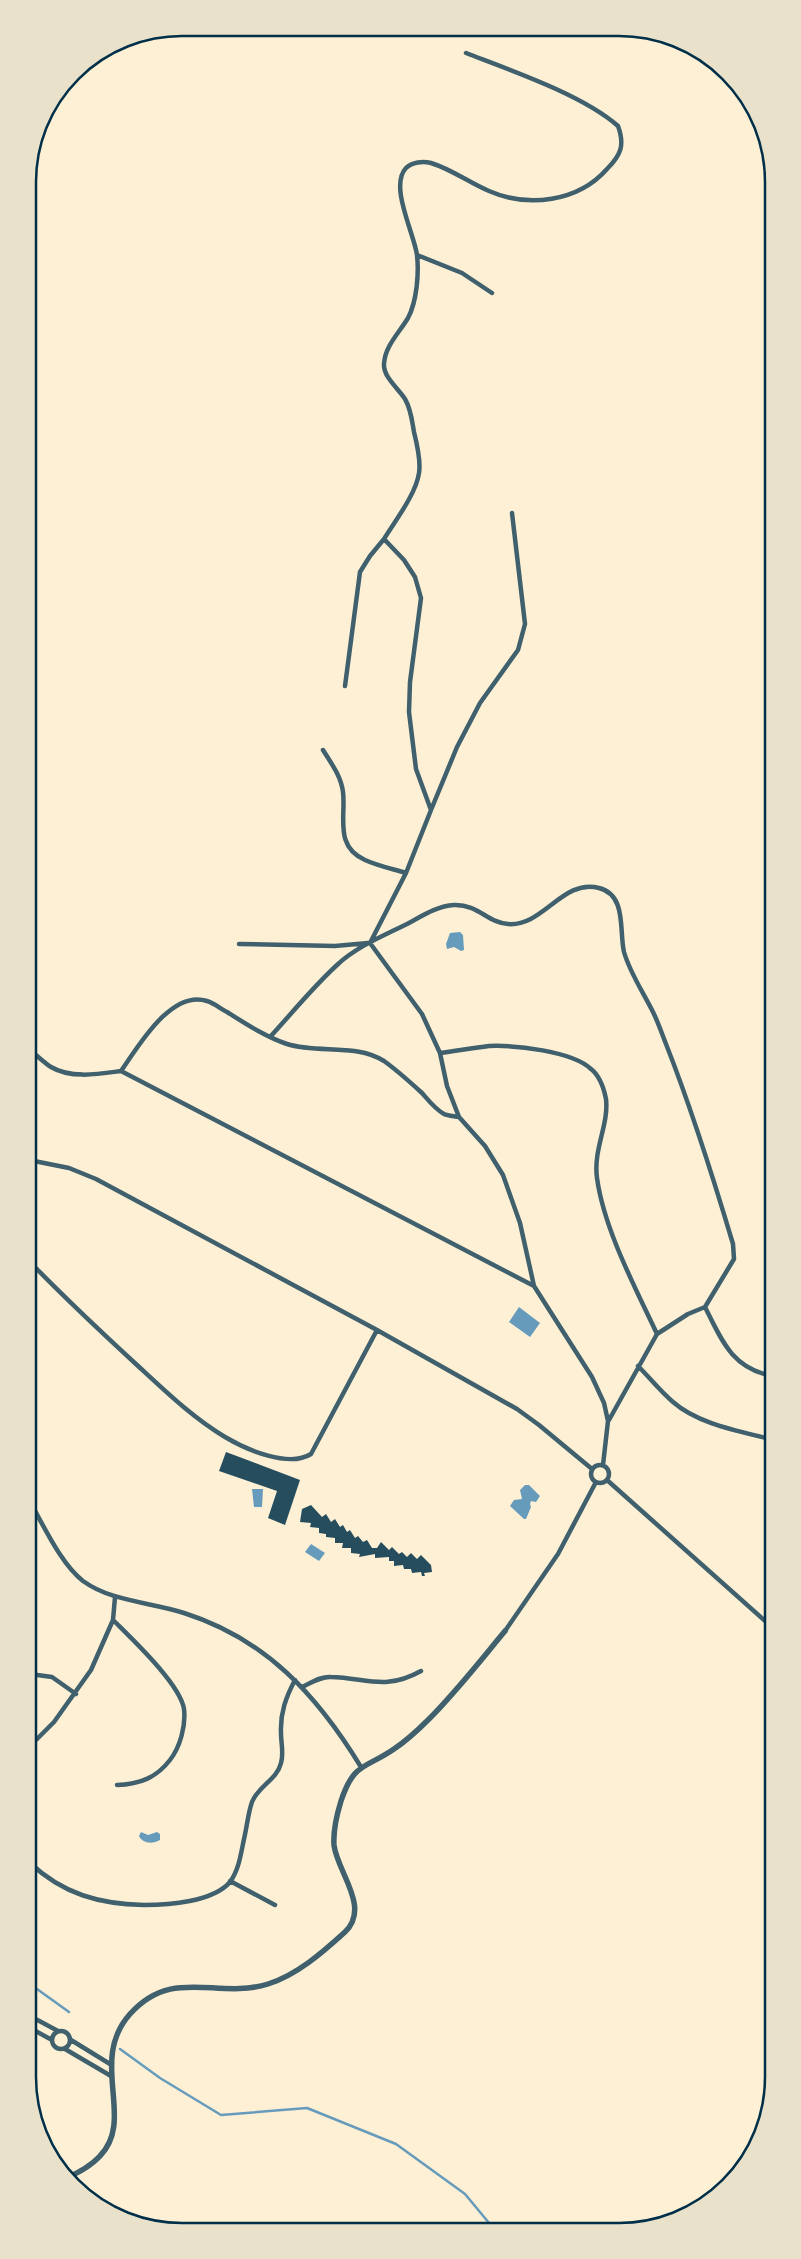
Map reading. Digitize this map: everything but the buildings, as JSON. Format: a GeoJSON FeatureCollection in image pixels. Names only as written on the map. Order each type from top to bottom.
{"type":"FeatureCollection","features":[{"type":"Feature","properties":{"kind":"street"},"geometry":{"type":"LineString","coordinates":[[344,686],[360,572],[384,539],[416,486],[420,471],[411,415],[406,400],[388,378],[384,366],[388,350],[408,316],[416,289],[417,255],[399,188],[401,175],[408,167],[419,162],[431,163],[490,192],[509,197],[550,199],[572,194],[590,185],[618,158],[622,147],[618,126],[604,115],[566,94],[466,53]]}},
{"type":"Feature","properties":{"kind":"street"},"geometry":{"type":"LineString","coordinates":[[417,255],[462,273],[492,293]]}},
{"type":"Feature","properties":{"kind":"street"},"geometry":{"type":"LineString","coordinates":[[370,943],[406,873],[458,747],[480,703],[518,650],[525,624],[512,513]]}},
{"type":"Feature","properties":{"kind":"street"},"geometry":{"type":"LineString","coordinates":[[384,539],[404,560],[415,577],[421,598],[410,682],[409,712],[416,769],[431,810]]}},
{"type":"Feature","properties":{"kind":"street"},"geometry":{"type":"LineString","coordinates":[[323,750],[338,774],[343,791],[342,823],[345,839],[354,852],[364,860],[406,873]]}},
{"type":"Feature","properties":{"kind":"street"},"geometry":{"type":"LineString","coordinates":[[270,1037],[337,965],[370,943],[439,907],[453,905],[473,907],[505,924],[515,925],[536,918],[565,894],[587,886],[600,888],[610,894],[618,904],[621,918],[622,944],[627,961],[654,1014],[688,1099],[733,1244],[734,1259],[705,1308],[688,1314],[657,1334],[608,1420],[603,1465]]}},
{"type":"Feature","properties":{"kind":"street"},"geometry":{"type":"LineString","coordinates":[[239,944],[335,946],[370,943]]}},
{"type":"Feature","properties":{"kind":"street"},"geometry":{"type":"LineString","coordinates":[[370,943],[422,1014],[440,1053],[447,1086],[459,1117],[485,1146],[503,1175],[520,1223],[534,1286],[592,1377],[608,1420]]}},
{"type":"Feature","properties":{"kind":"street"},"geometry":{"type":"LineString","coordinates":[[121,1071],[142,1041],[169,1009],[194,999],[207,1001],[270,1037],[288,1044],[347,1050],[364,1053],[382,1060],[402,1074],[436,1109],[446,1115],[459,1117]]}},
{"type":"Feature","properties":{"kind":"street"},"geometry":{"type":"LineString","coordinates":[[440,1053],[490,1046],[518,1048],[559,1054],[580,1061],[592,1069],[601,1082],[606,1100],[605,1120],[596,1151],[597,1178],[605,1211],[627,1270],[657,1334]]}},
{"type":"Feature","properties":{"kind":"street"},"geometry":{"type":"LineString","coordinates":[[37,1056],[51,1067],[62,1072],[76,1074],[121,1071],[534,1286]]}},
{"type":"Feature","properties":{"kind":"street"},"geometry":{"type":"LineString","coordinates":[[36,1161],[69,1168],[103,1182],[377,1330],[517,1410],[545,1430],[592,1469]]}},
{"type":"Feature","properties":{"kind":"street"},"geometry":{"type":"LineString","coordinates":[[36,1269],[73,1306],[168,1393],[225,1437],[269,1456],[293,1460],[303,1459],[311,1454],[377,1330]]}},
{"type":"Feature","properties":{"kind":"street"},"geometry":{"type":"LineString","coordinates":[[705,1308],[720,1338],[733,1357],[746,1368],[764,1374]]}},
{"type":"Feature","properties":{"kind":"street"},"geometry":{"type":"LineString","coordinates":[[638,1366],[674,1403],[696,1416],[725,1427],[764,1437]]}},
{"type":"Feature","properties":{"kind":"street"},"geometry":{"type":"LineString","coordinates":[[592,1469],[603,1465]]}},
{"type":"Feature","properties":{"kind":"street"},"geometry":{"type":"LineString","coordinates":[[603,1465],[609,1471],[608,1480]]}},
{"type":"Feature","properties":{"kind":"street"},"geometry":{"type":"LineString","coordinates":[[592,1469],[592,1478],[596,1482],[602,1483],[608,1480]]}},
{"type":"Feature","properties":{"kind":"street"},"geometry":{"type":"LineString","coordinates":[[608,1480],[764,1621]]}},
{"type":"Feature","properties":{"kind":"street"},"geometry":{"type":"LineString","coordinates":[[74,2174],[90,2165],[102,2155],[110,2141],[115,2112],[110,2064],[115,2039],[130,2014],[154,1995],[167,1988],[180,1986],[238,1988],[267,1984],[298,1970],[347,1930],[355,1915],[354,1898],[334,1845],[336,1816],[347,1783],[361,1767],[393,1749],[426,1722],[450,1698],[505,1631],[558,1554],[596,1482]]}},
{"type":"Feature","properties":{"kind":"street"},"geometry":{"type":"LineString","coordinates":[[36,1512],[68,1565],[82,1580],[115,1597],[185,1613],[218,1626],[244,1639],[272,1658],[302,1686],[327,1716],[361,1767]]}},
{"type":"Feature","properties":{"kind":"street"},"geometry":{"type":"LineString","coordinates":[[36,1740],[54,1722],[76,1694],[91,1670],[113,1620],[115,1597]]}},
{"type":"Feature","properties":{"kind":"street"},"geometry":{"type":"LineString","coordinates":[[113,1620],[160,1670],[177,1693],[184,1708],[181,1739],[173,1756],[161,1771],[148,1779],[134,1784],[117,1785]]}},
{"type":"Feature","properties":{"kind":"street"},"geometry":{"type":"LineString","coordinates":[[302,1686],[324,1677],[366,1682],[389,1682],[408,1679],[422,1671]]}},
{"type":"Feature","properties":{"kind":"street"},"geometry":{"type":"LineString","coordinates":[[36,1675],[52,1677],[76,1694]]}},
{"type":"Feature","properties":{"kind":"street"},"geometry":{"type":"LineString","coordinates":[[36,1869],[45,1877],[71,1893],[101,1900],[136,1904],[167,1905],[191,1900],[222,1888],[230,1881],[237,1868],[252,1802],[260,1790],[276,1774],[281,1764],[282,1713],[286,1696],[295,1680]]}},
{"type":"Feature","properties":{"kind":"street"},"geometry":{"type":"LineString","coordinates":[[230,1881],[276,1906]]}},
{"type":"Feature","properties":{"kind":"street"},"geometry":{"type":"LineString","coordinates":[[36,2019],[58,2031],[66,2032],[71,2040],[110,2064]]}},
{"type":"Feature","properties":{"kind":"street"},"geometry":{"type":"LineString","coordinates":[[36,2031],[52,2040],[56,2048],[66,2049],[111,2076]]}},
{"type":"Feature","properties":{"kind":"street"},"geometry":{"type":"LineString","coordinates":[[52,2040],[54,2034],[58,2031]]}},
{"type":"Feature","properties":{"kind":"street"},"geometry":{"type":"LineString","coordinates":[[66,2049],[71,2040]]}},
{"type":"Feature","properties":{"kind":"water"},"geometry":{"type":"Polygon","coordinates":[[[460,932],[463,935],[464,950],[461,951],[454,947],[447,949],[446,944],[450,933],[460,932]]]}},
{"type":"Feature","properties":{"kind":"water"},"geometry":{"type":"Polygon","coordinates":[[[519,1307],[540,1323],[530,1337],[509,1322],[519,1307]]]}},
{"type":"Feature","properties":{"kind":"water"},"geometry":{"type":"Polygon","coordinates":[[[525,1485],[529,1485],[540,1496],[536,1502],[531,1501],[531,1507],[526,1519],[524,1519],[510,1506],[514,1500],[522,1499],[520,1490],[525,1485]]]}},
{"type":"Feature","properties":{"kind":"water"},"geometry":{"type":"Polygon","coordinates":[[[252,1489],[263,1489],[262,1507],[254,1507],[252,1489]]]}},
{"type":"Feature","properties":{"kind":"water"},"geometry":{"type":"Polygon","coordinates":[[[311,1544],[325,1553],[319,1561],[305,1552],[311,1544]]]}},
{"type":"Feature","properties":{"kind":"water"},"geometry":{"type":"Polygon","coordinates":[[[141,1832],[148,1835],[157,1832],[160,1834],[160,1840],[151,1843],[146,1842],[139,1836],[141,1832]]]}},
{"type":"Feature","properties":{"kind":"waterway"},"geometry":{"type":"LineString","coordinates":[[36,1988],[69,2012]]}},
{"type":"Feature","properties":{"kind":"waterway"},"geometry":{"type":"LineString","coordinates":[[120,2049],[160,2078],[221,2115],[307,2108],[396,2144],[465,2194],[489,2223]]}}]}
